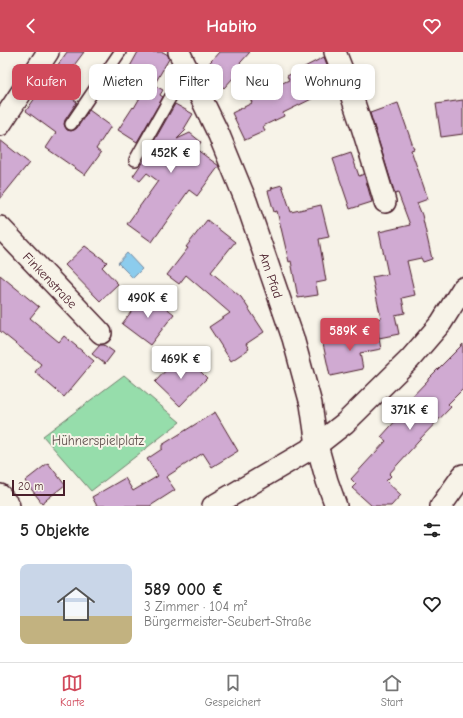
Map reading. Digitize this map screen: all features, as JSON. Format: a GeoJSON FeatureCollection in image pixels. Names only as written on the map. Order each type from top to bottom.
{"type":"FeatureCollection","features":[{"type":"Feature","properties":{"kind":"street"},"geometry":{"type":"LineString","coordinates":[[0,125],[48,52]]}},
{"type":"Feature","properties":{"kind":"street","name":"Am Pfad"},"geometry":{"type":"LineString","coordinates":[[180,52],[185,64]]}},
{"type":"Feature","properties":{"kind":"street"},"geometry":{"type":"LineString","coordinates":[[335,52],[344,73],[385,202]]}},
{"type":"Feature","properties":{"kind":"street","name":"Am Pfad"},"geometry":{"type":"LineString","coordinates":[[203,100],[219,134],[246,201],[294,338],[311,404],[317,445],[336,506]]}},
{"type":"Feature","properties":{"kind":"street","name":"Finkenstraße"},"geometry":{"type":"LineString","coordinates":[[0,227],[101,333]]}},
{"type":"Feature","properties":{"kind":"street"},"geometry":{"type":"LineString","coordinates":[[213,506],[317,445],[345,423],[410,359],[441,323],[463,288]]}},
{"type":"Feature","properties":{"kind":"street"},"geometry":{"type":"LineString","coordinates":[[441,506],[463,475]]}},
{"type":"Feature","properties":{"kind":"street"},"geometry":{"type":"LineString","coordinates":[[0,495],[9,506]]}},
{"type":"Feature","properties":{"kind":"lane"},"geometry":{"type":"LineString","coordinates":[[70,124],[120,52]]}},
{"type":"Feature","properties":{"kind":"lane"},"geometry":{"type":"LineString","coordinates":[[135,160],[169,100]]}},
{"type":"Feature","properties":{"kind":"green space","name":"Hühnerspielplatz"},"geometry":{"type":"Polygon","coordinates":[[[124,375],[180,422],[91,491],[43,436],[124,375]]]}},
{"type":"Feature","properties":{"kind":"water"},"geometry":{"type":"Polygon","coordinates":[[[127,253],[142,269],[133,278],[118,263],[127,253]]]}},
{"type":"Feature","properties":{"kind":"building"},"geometry":{"type":"Polygon","coordinates":[[[67,52],[84,52],[75,64],[59,64],[67,52]]]}},
{"type":"Feature","properties":{"kind":"building"},"geometry":{"type":"Polygon","coordinates":[[[138,52],[163,52],[168,55],[169,59],[157,80],[157,64],[131,64],[138,52]]]}},
{"type":"Feature","properties":{"kind":"building"},"geometry":{"type":"Polygon","coordinates":[[[219,52],[250,52],[239,64],[231,64],[231,80],[224,88],[223,64],[208,64],[219,52]]]}},
{"type":"Feature","properties":{"kind":"building"},"geometry":{"type":"Polygon","coordinates":[[[324,57],[327,64],[310,64],[324,57]]]}},
{"type":"Feature","properties":{"kind":"building"},"geometry":{"type":"Polygon","coordinates":[[[291,74],[291,100],[310,100],[283,113],[284,116],[263,126],[265,131],[245,140],[232,113],[252,103],[251,100],[283,100],[283,83],[289,80],[287,76],[291,74]]]}},
{"type":"Feature","properties":{"kind":"building"},"geometry":{"type":"Polygon","coordinates":[[[157,87],[163,90],[160,95],[163,97],[137,142],[118,130],[133,107],[134,108],[139,100],[157,100],[157,87]]]}},
{"type":"Feature","properties":{"kind":"building"},"geometry":{"type":"Polygon","coordinates":[[[34,100],[74,100],[77,102],[64,124],[67,130],[71,131],[77,128],[89,110],[111,126],[96,149],[101,153],[85,175],[46,148],[56,133],[26,111],[34,100]]]}},
{"type":"Feature","properties":{"kind":"building"},"geometry":{"type":"Polygon","coordinates":[[[463,100],[463,134],[441,137],[436,104],[463,100]]]}},
{"type":"Feature","properties":{"kind":"building"},"geometry":{"type":"Polygon","coordinates":[[[398,103],[414,149],[411,150],[428,199],[417,203],[422,215],[432,259],[423,262],[421,258],[407,261],[415,295],[402,298],[405,313],[395,315],[399,334],[379,338],[375,320],[381,318],[372,277],[388,274],[379,232],[410,225],[398,193],[395,194],[370,113],[398,103]]]}},
{"type":"Feature","properties":{"kind":"building"},"geometry":{"type":"Polygon","coordinates":[[[175,104],[193,114],[184,129],[186,130],[177,139],[190,133],[201,142],[196,149],[219,166],[197,196],[189,190],[152,242],[127,224],[158,181],[147,173],[140,181],[133,176],[150,151],[149,150],[175,104]]]}},
{"type":"Feature","properties":{"kind":"building"},"geometry":{"type":"Polygon","coordinates":[[[0,140],[29,163],[0,199],[0,140]]]}},
{"type":"Feature","properties":{"kind":"building"},"geometry":{"type":"Polygon","coordinates":[[[351,153],[359,176],[364,174],[372,202],[350,209],[333,159],[351,153]]]}},
{"type":"Feature","properties":{"kind":"building"},"geometry":{"type":"Polygon","coordinates":[[[282,185],[291,212],[321,205],[329,237],[319,239],[326,281],[316,283],[318,295],[298,298],[291,261],[289,262],[277,211],[274,212],[268,191],[272,190],[271,188],[282,185]]]}},
{"type":"Feature","properties":{"kind":"building"},"geometry":{"type":"Polygon","coordinates":[[[207,220],[235,242],[211,272],[241,297],[264,332],[246,344],[249,349],[231,361],[209,327],[230,313],[186,275],[179,284],[167,275],[207,220]]]}},
{"type":"Feature","properties":{"kind":"building"},"geometry":{"type":"Polygon","coordinates":[[[85,246],[107,262],[102,267],[118,284],[100,301],[65,265],[85,246]]]}},
{"type":"Feature","properties":{"kind":"building"},"geometry":{"type":"Polygon","coordinates":[[[0,275],[39,307],[30,318],[59,342],[64,336],[94,361],[64,397],[35,372],[41,364],[0,331],[0,275]]]}},
{"type":"Feature","properties":{"kind":"building"},"geometry":{"type":"Polygon","coordinates":[[[146,292],[174,314],[150,345],[122,324],[146,292]]]}},
{"type":"Feature","properties":{"kind":"building"},"geometry":{"type":"Polygon","coordinates":[[[377,329],[381,349],[360,353],[363,369],[330,376],[323,344],[356,337],[355,333],[377,329]]]}},
{"type":"Feature","properties":{"kind":"building"},"geometry":{"type":"Polygon","coordinates":[[[463,344],[463,389],[448,404],[451,407],[389,474],[391,476],[386,481],[401,495],[391,506],[372,506],[352,488],[356,484],[351,479],[386,441],[381,437],[407,408],[404,405],[463,344]]]}},
{"type":"Feature","properties":{"kind":"building"},"geometry":{"type":"Polygon","coordinates":[[[100,345],[104,345],[114,352],[105,364],[92,354],[100,345]]]}},
{"type":"Feature","properties":{"kind":"building"},"geometry":{"type":"Polygon","coordinates":[[[182,353],[207,378],[180,406],[155,382],[182,353]]]}},
{"type":"Feature","properties":{"kind":"building"},"geometry":{"type":"Polygon","coordinates":[[[215,412],[238,451],[212,467],[203,453],[166,477],[175,490],[150,506],[97,506],[92,497],[125,478],[133,491],[158,476],[147,459],[162,449],[162,445],[215,412]]]}},
{"type":"Feature","properties":{"kind":"building"},"geometry":{"type":"Polygon","coordinates":[[[48,463],[65,485],[42,503],[25,481],[48,463]]]}}]}
